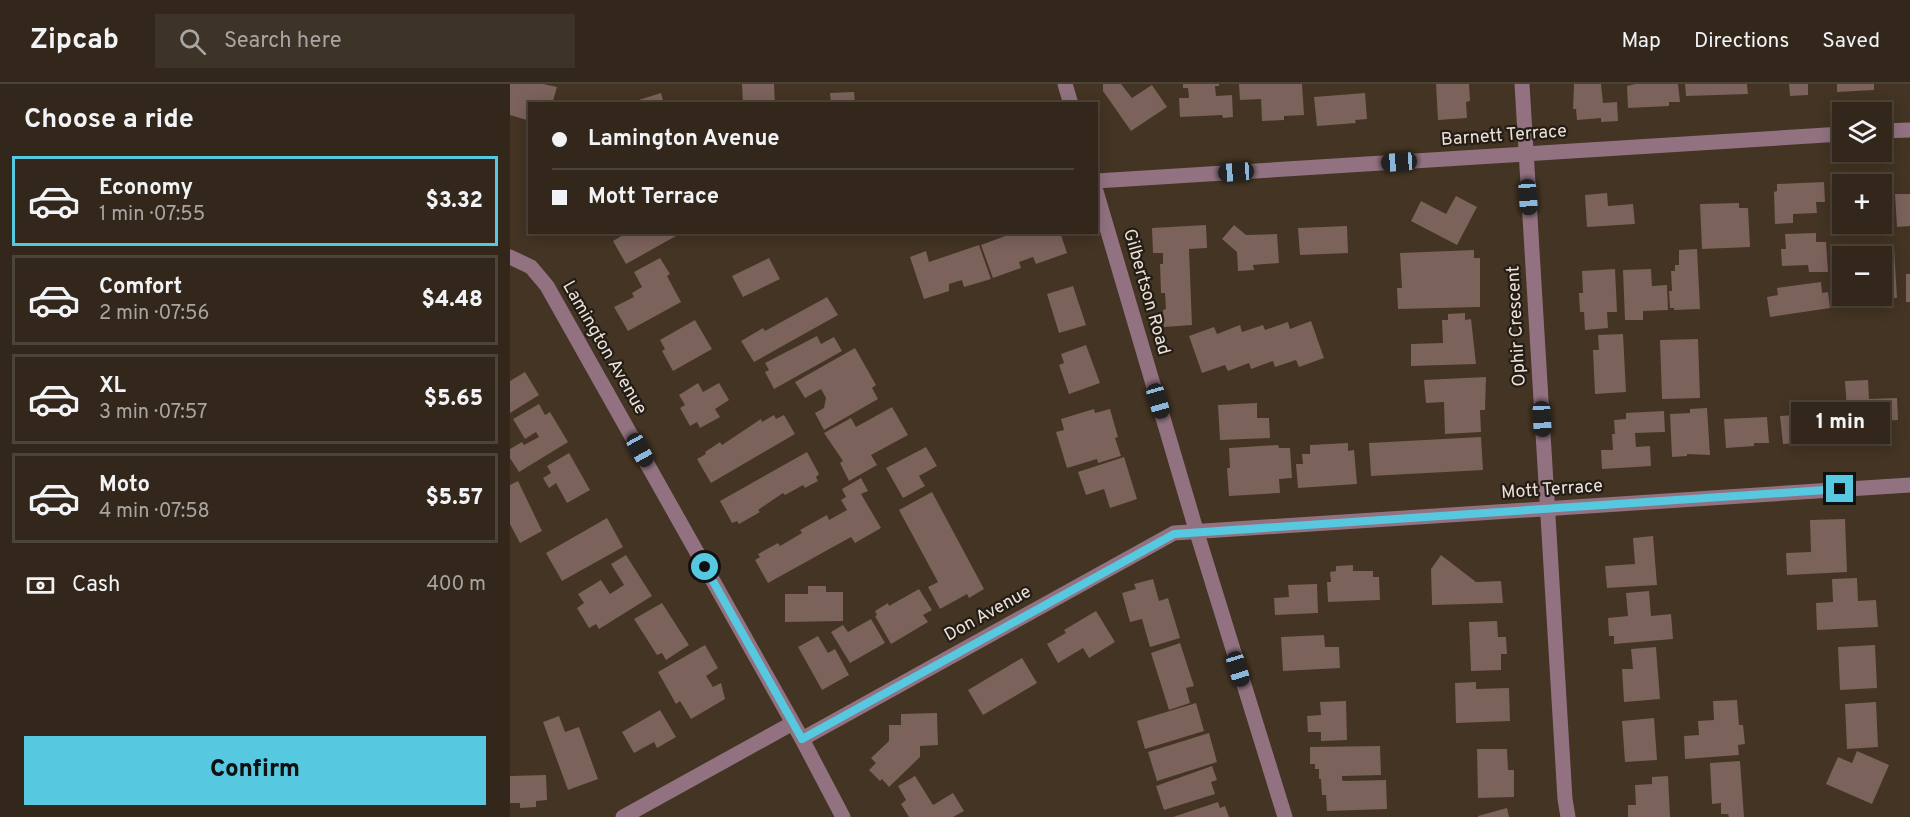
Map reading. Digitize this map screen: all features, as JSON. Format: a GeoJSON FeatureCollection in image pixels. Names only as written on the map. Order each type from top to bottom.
{"type":"FeatureCollection","features":[{"type":"Feature","properties":{"kind":"street"},"geometry":{"type":"LineString","coordinates":[[1065,84],[1070,102]]}},
{"type":"Feature","properties":{"kind":"street","name":"Ophir Crescent"},"geometry":{"type":"LineString","coordinates":[[1522,84],[1565,799],[1568,817]]}},
{"type":"Feature","properties":{"kind":"street"},"geometry":{"type":"LineString","coordinates":[[1892,131],[1910,130]]}},
{"type":"Feature","properties":{"kind":"street","name":"Barnett Terrace"},"geometry":{"type":"LineString","coordinates":[[1098,181],[1832,135]]}},
{"type":"Feature","properties":{"kind":"street","name":"Gilbertson Road"},"geometry":{"type":"LineString","coordinates":[[1098,198],[1197,533],[1285,817]]}},
{"type":"Feature","properties":{"kind":"street","name":"Lamington Avenue"},"geometry":{"type":"LineString","coordinates":[[510,257],[531,267],[547,286],[802,739],[843,817]]}},
{"type":"Feature","properties":{"kind":"street","name":"Mott Terrace"},"geometry":{"type":"LineString","coordinates":[[1197,533],[1910,485]]}},
{"type":"Feature","properties":{"kind":"street","name":"Don Avenue"},"geometry":{"type":"LineString","coordinates":[[802,739],[1174,534],[1197,533]]}},
{"type":"Feature","properties":{"kind":"street"},"geometry":{"type":"LineString","coordinates":[[623,817],[793,723]]}},
{"type":"Feature","properties":{"kind":"building"},"geometry":{"type":"Polygon","coordinates":[[[510,84],[543,84],[557,87],[553,102],[528,102],[528,120],[510,115],[510,84]]]}},
{"type":"Feature","properties":{"kind":"building"},"geometry":{"type":"Polygon","coordinates":[[[742,84],[774,84],[775,102],[743,102],[742,84]]]}},
{"type":"Feature","properties":{"kind":"building"},"geometry":{"type":"Polygon","coordinates":[[[1103,84],[1121,84],[1132,98],[1152,85],[1167,107],[1131,131],[1103,91],[1103,84]]]}},
{"type":"Feature","properties":{"kind":"building"},"geometry":{"type":"Polygon","coordinates":[[[1183,84],[1219,84],[1215,86],[1216,96],[1232,95],[1233,117],[1223,118],[1222,115],[1180,117],[1179,98],[1189,98],[1188,88],[1183,88],[1183,84]]]}},
{"type":"Feature","properties":{"kind":"building"},"geometry":{"type":"Polygon","coordinates":[[[1239,84],[1302,84],[1304,115],[1284,116],[1284,120],[1262,121],[1261,99],[1240,100],[1239,84]]]}},
{"type":"Feature","properties":{"kind":"building"},"geometry":{"type":"Polygon","coordinates":[[[1436,84],[1469,84],[1470,101],[1466,102],[1467,118],[1438,120],[1436,84]]]}},
{"type":"Feature","properties":{"kind":"building"},"geometry":{"type":"Polygon","coordinates":[[[1574,84],[1601,84],[1603,103],[1617,102],[1618,121],[1601,122],[1601,118],[1577,120],[1576,109],[1573,109],[1574,84]]]}},
{"type":"Feature","properties":{"kind":"building"},"geometry":{"type":"Polygon","coordinates":[[[1678,84],[1680,102],[1669,102],[1669,106],[1628,108],[1627,86],[1678,84]]]}},
{"type":"Feature","properties":{"kind":"building"},"geometry":{"type":"Polygon","coordinates":[[[1685,84],[1747,84],[1748,94],[1686,96],[1685,84]]]}},
{"type":"Feature","properties":{"kind":"building"},"geometry":{"type":"Polygon","coordinates":[[[1789,84],[1808,84],[1808,95],[1790,96],[1789,84]]]}},
{"type":"Feature","properties":{"kind":"building"},"geometry":{"type":"Polygon","coordinates":[[[1837,84],[1874,84],[1874,90],[1837,92],[1837,84]]]}},
{"type":"Feature","properties":{"kind":"building"},"geometry":{"type":"Polygon","coordinates":[[[854,92],[855,102],[831,102],[830,93],[854,92]]]}},
{"type":"Feature","properties":{"kind":"building"},"geometry":{"type":"Polygon","coordinates":[[[661,93],[663,102],[632,102],[661,93]]]}},
{"type":"Feature","properties":{"kind":"building"},"geometry":{"type":"Polygon","coordinates":[[[1365,93],[1367,119],[1355,120],[1356,123],[1317,126],[1314,97],[1365,93]]]}},
{"type":"Feature","properties":{"kind":"building"},"geometry":{"type":"Polygon","coordinates":[[[1026,100],[1026,102],[990,102],[1026,100]]]}},
{"type":"Feature","properties":{"kind":"building"},"geometry":{"type":"Polygon","coordinates":[[[1824,182],[1825,202],[1816,202],[1817,213],[1793,214],[1793,223],[1775,224],[1774,192],[1777,191],[1777,184],[1824,182]]]}},
{"type":"Feature","properties":{"kind":"building"},"geometry":{"type":"Polygon","coordinates":[[[1607,193],[1608,206],[1633,204],[1635,224],[1587,227],[1585,195],[1607,193]]]}},
{"type":"Feature","properties":{"kind":"building"},"geometry":{"type":"Polygon","coordinates":[[[1895,194],[1910,194],[1910,226],[1897,227],[1895,194]]]}},
{"type":"Feature","properties":{"kind":"building"},"geometry":{"type":"Polygon","coordinates":[[[1456,196],[1477,207],[1457,245],[1411,221],[1421,201],[1446,214],[1456,196]]]}},
{"type":"Feature","properties":{"kind":"building"},"geometry":{"type":"Polygon","coordinates":[[[1739,203],[1739,208],[1748,208],[1750,247],[1702,249],[1700,204],[1739,203]]]}},
{"type":"Feature","properties":{"kind":"building"},"geometry":{"type":"Polygon","coordinates":[[[1206,225],[1207,248],[1189,249],[1192,325],[1164,327],[1165,293],[1161,293],[1160,264],[1163,264],[1163,253],[1153,253],[1152,228],[1206,225]]]}},
{"type":"Feature","properties":{"kind":"building"},"geometry":{"type":"Polygon","coordinates":[[[1234,225],[1246,235],[1277,234],[1279,263],[1253,265],[1254,270],[1238,271],[1237,252],[1222,239],[1234,225]]]}},
{"type":"Feature","properties":{"kind":"building"},"geometry":{"type":"Polygon","coordinates":[[[1347,226],[1348,253],[1300,255],[1298,228],[1347,226]]]}},
{"type":"Feature","properties":{"kind":"building"},"geometry":{"type":"Polygon","coordinates":[[[1816,233],[1816,242],[1826,242],[1828,272],[1809,272],[1808,265],[1782,266],[1781,249],[1786,249],[1785,234],[1816,233]]]}},
{"type":"Feature","properties":{"kind":"building"},"geometry":{"type":"Polygon","coordinates":[[[625,234],[679,234],[626,264],[613,241],[625,234]]]}},
{"type":"Feature","properties":{"kind":"building"},"geometry":{"type":"Polygon","coordinates":[[[1011,234],[1061,234],[1067,253],[1036,264],[1033,257],[1019,262],[1021,268],[993,278],[981,245],[1011,234]]]}},
{"type":"Feature","properties":{"kind":"building"},"geometry":{"type":"Polygon","coordinates":[[[979,245],[991,279],[964,287],[962,280],[949,284],[949,291],[924,299],[910,257],[926,251],[929,262],[979,245]]]}},
{"type":"Feature","properties":{"kind":"building"},"geometry":{"type":"Polygon","coordinates":[[[1892,248],[1894,248],[1897,298],[1892,298],[1892,248]]]}},
{"type":"Feature","properties":{"kind":"building"},"geometry":{"type":"Polygon","coordinates":[[[1697,249],[1700,309],[1674,310],[1670,308],[1671,271],[1675,271],[1675,265],[1679,265],[1679,250],[1697,249]]]}},
{"type":"Feature","properties":{"kind":"building"},"geometry":{"type":"Polygon","coordinates":[[[1474,250],[1474,258],[1480,258],[1480,307],[1398,309],[1397,288],[1402,288],[1400,253],[1474,250]]]}},
{"type":"Feature","properties":{"kind":"building"},"geometry":{"type":"Polygon","coordinates":[[[660,258],[670,274],[667,276],[681,302],[628,331],[614,307],[634,297],[632,293],[642,287],[634,272],[660,258]]]}},
{"type":"Feature","properties":{"kind":"building"},"geometry":{"type":"Polygon","coordinates":[[[769,258],[780,279],[743,297],[732,276],[769,258]]]}},
{"type":"Feature","properties":{"kind":"building"},"geometry":{"type":"Polygon","coordinates":[[[1615,269],[1617,312],[1607,312],[1608,328],[1585,330],[1584,312],[1580,312],[1579,293],[1583,293],[1582,271],[1615,269]]]}},
{"type":"Feature","properties":{"kind":"building"},"geometry":{"type":"Polygon","coordinates":[[[1651,269],[1652,286],[1667,285],[1668,310],[1643,311],[1643,320],[1625,320],[1623,270],[1651,269]]]}},
{"type":"Feature","properties":{"kind":"building"},"geometry":{"type":"Polygon","coordinates":[[[1906,274],[1910,274],[1910,302],[1906,302],[1906,274]]]}},
{"type":"Feature","properties":{"kind":"building"},"geometry":{"type":"Polygon","coordinates":[[[1821,282],[1822,293],[1828,292],[1830,308],[1770,317],[1767,297],[1778,295],[1777,288],[1821,282]]]}},
{"type":"Feature","properties":{"kind":"building"},"geometry":{"type":"Polygon","coordinates":[[[1073,286],[1086,325],[1059,333],[1047,294],[1073,286]]]}},
{"type":"Feature","properties":{"kind":"building"},"geometry":{"type":"Polygon","coordinates":[[[827,297],[838,315],[754,362],[741,341],[763,328],[765,331],[827,297]]]}},
{"type":"Feature","properties":{"kind":"building"},"geometry":{"type":"Polygon","coordinates":[[[1465,313],[1465,320],[1471,319],[1476,364],[1411,366],[1411,344],[1443,343],[1442,320],[1448,320],[1448,314],[1465,313]]]}},
{"type":"Feature","properties":{"kind":"building"},"geometry":{"type":"Polygon","coordinates":[[[695,320],[712,349],[673,371],[662,351],[665,349],[660,340],[695,320]]]}},
{"type":"Feature","properties":{"kind":"building"},"geometry":{"type":"Polygon","coordinates":[[[1311,321],[1324,358],[1299,367],[1296,360],[1275,367],[1273,361],[1251,369],[1249,363],[1228,371],[1225,365],[1202,373],[1189,336],[1214,327],[1217,334],[1240,325],[1242,332],[1263,325],[1265,330],[1288,322],[1290,329],[1311,321]]]}},
{"type":"Feature","properties":{"kind":"building"},"geometry":{"type":"Polygon","coordinates":[[[1623,334],[1626,392],[1595,394],[1593,350],[1599,350],[1598,335],[1623,334]]]}},
{"type":"Feature","properties":{"kind":"building"},"geometry":{"type":"Polygon","coordinates":[[[817,336],[821,344],[834,337],[842,351],[774,389],[765,372],[769,370],[765,363],[817,336]]]}},
{"type":"Feature","properties":{"kind":"building"},"geometry":{"type":"Polygon","coordinates":[[[1698,339],[1700,398],[1662,399],[1660,340],[1698,339]]]}},
{"type":"Feature","properties":{"kind":"building"},"geometry":{"type":"Polygon","coordinates":[[[1086,345],[1100,383],[1069,394],[1059,365],[1064,363],[1061,354],[1086,345]]]}},
{"type":"Feature","properties":{"kind":"building"},"geometry":{"type":"Polygon","coordinates":[[[855,348],[876,385],[872,388],[878,399],[824,430],[815,413],[824,408],[826,398],[821,389],[805,398],[795,382],[855,348]]]}},
{"type":"Feature","properties":{"kind":"building"},"geometry":{"type":"Polygon","coordinates":[[[525,372],[539,395],[510,413],[510,381],[525,372]]]}},
{"type":"Feature","properties":{"kind":"building"},"geometry":{"type":"Polygon","coordinates":[[[1486,377],[1485,410],[1480,410],[1481,432],[1445,434],[1444,402],[1426,403],[1424,380],[1486,377]]]}},
{"type":"Feature","properties":{"kind":"building"},"geometry":{"type":"Polygon","coordinates":[[[1868,380],[1869,399],[1897,398],[1898,420],[1874,421],[1876,443],[1859,444],[1859,439],[1849,439],[1845,381],[1868,380]]]}},
{"type":"Feature","properties":{"kind":"building"},"geometry":{"type":"Polygon","coordinates":[[[698,383],[703,392],[719,383],[729,400],[715,409],[720,417],[700,428],[697,422],[690,426],[680,408],[685,405],[679,395],[698,383]]]}},
{"type":"Feature","properties":{"kind":"building"},"geometry":{"type":"Polygon","coordinates":[[[1257,403],[1257,418],[1269,418],[1270,438],[1220,440],[1218,405],[1257,403]]]}},
{"type":"Feature","properties":{"kind":"building"},"geometry":{"type":"Polygon","coordinates":[[[539,404],[545,415],[550,412],[568,442],[519,472],[510,458],[510,449],[522,442],[524,445],[539,437],[536,432],[525,439],[513,419],[539,404]]]}},
{"type":"Feature","properties":{"kind":"building"},"geometry":{"type":"Polygon","coordinates":[[[892,407],[908,435],[871,455],[877,465],[849,481],[840,463],[843,461],[824,433],[851,418],[856,427],[892,407]]]}},
{"type":"Feature","properties":{"kind":"building"},"geometry":{"type":"Polygon","coordinates":[[[1707,408],[1710,455],[1687,454],[1687,456],[1672,457],[1670,414],[1690,413],[1690,409],[1707,408]]]}},
{"type":"Feature","properties":{"kind":"building"},"geometry":{"type":"Polygon","coordinates":[[[1830,408],[1832,437],[1809,439],[1810,442],[1783,444],[1780,416],[1811,414],[1810,409],[1830,408]]]}},
{"type":"Feature","properties":{"kind":"building"},"geometry":{"type":"Polygon","coordinates":[[[1094,409],[1095,413],[1110,409],[1121,456],[1098,463],[1097,459],[1067,468],[1056,432],[1064,430],[1061,419],[1094,409]]]}},
{"type":"Feature","properties":{"kind":"building"},"geometry":{"type":"Polygon","coordinates":[[[1664,411],[1665,432],[1635,433],[1636,447],[1650,446],[1651,466],[1602,469],[1601,450],[1613,450],[1614,420],[1626,419],[1626,413],[1664,411]]]}},
{"type":"Feature","properties":{"kind":"building"},"geometry":{"type":"Polygon","coordinates":[[[774,415],[776,419],[784,415],[795,434],[711,483],[697,459],[720,442],[722,445],[761,419],[762,422],[774,415]]]}},
{"type":"Feature","properties":{"kind":"building"},"geometry":{"type":"Polygon","coordinates":[[[1767,417],[1769,443],[1726,448],[1724,419],[1767,417]]]}},
{"type":"Feature","properties":{"kind":"building"},"geometry":{"type":"Polygon","coordinates":[[[1481,437],[1483,470],[1371,476],[1369,443],[1481,437]]]}},
{"type":"Feature","properties":{"kind":"building"},"geometry":{"type":"Polygon","coordinates":[[[1348,443],[1348,451],[1354,450],[1357,484],[1298,488],[1296,464],[1303,464],[1302,454],[1310,454],[1310,445],[1348,443]]]}},
{"type":"Feature","properties":{"kind":"building"},"geometry":{"type":"Polygon","coordinates":[[[1278,445],[1279,448],[1290,448],[1292,478],[1279,479],[1280,493],[1229,496],[1227,468],[1230,468],[1229,448],[1278,445]]]}},
{"type":"Feature","properties":{"kind":"building"},"geometry":{"type":"Polygon","coordinates":[[[926,447],[937,466],[919,476],[925,486],[903,498],[886,468],[926,447]]]}},
{"type":"Feature","properties":{"kind":"building"},"geometry":{"type":"Polygon","coordinates":[[[807,452],[819,474],[816,477],[818,481],[805,488],[803,485],[785,495],[783,493],[758,510],[760,512],[739,524],[737,521],[732,523],[720,501],[807,452]]]}},
{"type":"Feature","properties":{"kind":"building"},"geometry":{"type":"Polygon","coordinates":[[[569,453],[590,490],[567,503],[556,483],[549,488],[543,478],[551,473],[547,466],[569,453]]]}},
{"type":"Feature","properties":{"kind":"building"},"geometry":{"type":"Polygon","coordinates":[[[1124,457],[1137,499],[1110,508],[1104,489],[1086,495],[1078,472],[1124,457]]]}},
{"type":"Feature","properties":{"kind":"building"},"geometry":{"type":"Polygon","coordinates":[[[861,478],[868,491],[861,494],[881,528],[855,543],[851,537],[768,583],[755,560],[760,557],[758,554],[778,543],[780,546],[802,533],[800,530],[827,515],[829,520],[847,510],[841,500],[846,497],[842,489],[861,478]]]}},
{"type":"Feature","properties":{"kind":"building"},"geometry":{"type":"Polygon","coordinates":[[[518,481],[542,531],[520,543],[510,524],[510,485],[518,481]]]}},
{"type":"Feature","properties":{"kind":"building"},"geometry":{"type":"Polygon","coordinates":[[[932,492],[984,589],[969,598],[967,594],[940,609],[928,587],[938,582],[899,510],[932,492]]]}},
{"type":"Feature","properties":{"kind":"building"},"geometry":{"type":"Polygon","coordinates":[[[607,518],[623,547],[562,581],[546,553],[607,518]]]}},
{"type":"Feature","properties":{"kind":"building"},"geometry":{"type":"Polygon","coordinates":[[[1845,519],[1847,572],[1787,575],[1786,553],[1811,552],[1810,520],[1845,519]]]}},
{"type":"Feature","properties":{"kind":"building"},"geometry":{"type":"Polygon","coordinates":[[[1653,536],[1657,585],[1607,588],[1605,566],[1635,564],[1633,538],[1653,536]]]}},
{"type":"Feature","properties":{"kind":"building"},"geometry":{"type":"Polygon","coordinates":[[[626,555],[652,596],[599,629],[596,624],[589,628],[577,608],[584,603],[578,594],[601,580],[610,594],[624,585],[611,564],[626,555]]]}},
{"type":"Feature","properties":{"kind":"building"},"geometry":{"type":"Polygon","coordinates":[[[1441,555],[1476,582],[1501,581],[1503,603],[1432,605],[1431,569],[1441,555]]]}},
{"type":"Feature","properties":{"kind":"building"},"geometry":{"type":"Polygon","coordinates":[[[1353,565],[1353,571],[1373,571],[1373,577],[1379,577],[1380,600],[1328,602],[1327,582],[1331,582],[1330,572],[1336,571],[1336,566],[1353,565]]]}},
{"type":"Feature","properties":{"kind":"building"},"geometry":{"type":"Polygon","coordinates":[[[1857,578],[1858,601],[1876,600],[1878,627],[1817,630],[1816,603],[1833,602],[1832,579],[1857,578]]]}},
{"type":"Feature","properties":{"kind":"building"},"geometry":{"type":"Polygon","coordinates":[[[1153,579],[1159,601],[1168,598],[1180,638],[1150,647],[1142,619],[1130,622],[1122,593],[1136,589],[1134,584],[1153,579]]]}},
{"type":"Feature","properties":{"kind":"building"},"geometry":{"type":"Polygon","coordinates":[[[1317,584],[1318,613],[1275,615],[1274,598],[1289,597],[1288,585],[1317,584]]]}},
{"type":"Feature","properties":{"kind":"building"},"geometry":{"type":"Polygon","coordinates":[[[808,586],[826,586],[826,592],[843,592],[843,621],[785,622],[785,594],[808,594],[808,586]]]}},
{"type":"Feature","properties":{"kind":"building"},"geometry":{"type":"Polygon","coordinates":[[[919,589],[932,610],[923,615],[928,622],[891,644],[875,616],[877,615],[875,611],[919,589]]]}},
{"type":"Feature","properties":{"kind":"building"},"geometry":{"type":"Polygon","coordinates":[[[1649,591],[1651,616],[1671,614],[1673,639],[1614,644],[1614,636],[1609,636],[1608,618],[1628,616],[1626,593],[1649,591]]]}},
{"type":"Feature","properties":{"kind":"building"},"geometry":{"type":"Polygon","coordinates":[[[662,603],[689,645],[666,660],[662,653],[657,655],[634,619],[662,603]]]}},
{"type":"Feature","properties":{"kind":"building"},"geometry":{"type":"Polygon","coordinates":[[[1096,611],[1115,642],[1089,658],[1083,648],[1058,663],[1047,644],[1066,633],[1064,630],[1096,611]]]}},
{"type":"Feature","properties":{"kind":"building"},"geometry":{"type":"Polygon","coordinates":[[[871,619],[885,643],[850,663],[831,632],[843,625],[848,632],[871,619]]]}},
{"type":"Feature","properties":{"kind":"building"},"geometry":{"type":"Polygon","coordinates":[[[1497,621],[1498,637],[1506,637],[1507,654],[1501,654],[1501,670],[1471,671],[1469,622],[1497,621]]]}},
{"type":"Feature","properties":{"kind":"building"},"geometry":{"type":"Polygon","coordinates":[[[1324,635],[1325,647],[1339,647],[1340,668],[1283,671],[1281,637],[1324,635]]]}},
{"type":"Feature","properties":{"kind":"building"},"geometry":{"type":"Polygon","coordinates":[[[818,636],[828,653],[835,649],[849,675],[822,690],[798,647],[818,636]]]}},
{"type":"Feature","properties":{"kind":"building"},"geometry":{"type":"Polygon","coordinates":[[[1180,643],[1194,686],[1186,688],[1190,703],[1169,710],[1151,653],[1180,643]]]}},
{"type":"Feature","properties":{"kind":"building"},"geometry":{"type":"Polygon","coordinates":[[[705,645],[718,668],[706,676],[713,687],[721,683],[725,699],[691,719],[680,701],[676,704],[658,672],[705,645]]]}},
{"type":"Feature","properties":{"kind":"building"},"geometry":{"type":"Polygon","coordinates":[[[1875,645],[1877,688],[1840,690],[1838,647],[1875,645]]]}},
{"type":"Feature","properties":{"kind":"building"},"geometry":{"type":"Polygon","coordinates":[[[1656,647],[1660,699],[1624,702],[1622,669],[1633,669],[1631,649],[1656,647]]]}},
{"type":"Feature","properties":{"kind":"building"},"geometry":{"type":"Polygon","coordinates":[[[1022,658],[1037,683],[983,715],[968,690],[1022,658]]]}},
{"type":"Feature","properties":{"kind":"building"},"geometry":{"type":"Polygon","coordinates":[[[1476,682],[1476,689],[1509,688],[1510,721],[1456,723],[1455,683],[1476,682]]]}},
{"type":"Feature","properties":{"kind":"building"},"geometry":{"type":"Polygon","coordinates":[[[1737,700],[1739,725],[1743,725],[1745,744],[1738,745],[1739,755],[1685,759],[1684,736],[1699,735],[1698,721],[1714,720],[1713,701],[1737,700]]]}},
{"type":"Feature","properties":{"kind":"building"},"geometry":{"type":"Polygon","coordinates":[[[1346,701],[1347,740],[1321,741],[1321,732],[1308,732],[1307,716],[1321,715],[1320,702],[1346,701]]]}},
{"type":"Feature","properties":{"kind":"building"},"geometry":{"type":"Polygon","coordinates":[[[1876,702],[1878,747],[1847,749],[1845,704],[1876,702]]]}},
{"type":"Feature","properties":{"kind":"building"},"geometry":{"type":"Polygon","coordinates":[[[1196,703],[1204,731],[1145,749],[1137,721],[1196,703]]]}},
{"type":"Feature","properties":{"kind":"building"},"geometry":{"type":"Polygon","coordinates":[[[660,710],[676,737],[657,748],[654,742],[634,753],[622,732],[660,710]]]}},
{"type":"Feature","properties":{"kind":"building"},"geometry":{"type":"Polygon","coordinates":[[[937,713],[938,745],[920,746],[920,757],[889,787],[869,770],[876,763],[871,758],[889,741],[889,725],[901,725],[901,714],[937,713]]]}},
{"type":"Feature","properties":{"kind":"building"},"geometry":{"type":"Polygon","coordinates":[[[559,716],[565,732],[579,727],[598,779],[568,790],[543,722],[559,716]]]}},
{"type":"Feature","properties":{"kind":"building"},"geometry":{"type":"Polygon","coordinates":[[[1654,718],[1657,760],[1625,762],[1622,721],[1654,718]]]}},
{"type":"Feature","properties":{"kind":"building"},"geometry":{"type":"Polygon","coordinates":[[[1209,733],[1217,762],[1157,781],[1148,752],[1209,733]]]}},
{"type":"Feature","properties":{"kind":"building"},"geometry":{"type":"Polygon","coordinates":[[[1380,746],[1381,775],[1342,776],[1342,779],[1343,781],[1386,780],[1387,809],[1327,811],[1326,795],[1322,795],[1319,769],[1315,769],[1315,764],[1310,764],[1310,747],[1380,746]]]}},
{"type":"Feature","properties":{"kind":"building"},"geometry":{"type":"Polygon","coordinates":[[[1477,749],[1507,749],[1508,770],[1514,770],[1514,797],[1478,798],[1477,749]]]}},
{"type":"Feature","properties":{"kind":"building"},"geometry":{"type":"Polygon","coordinates":[[[1857,751],[1889,765],[1872,804],[1826,784],[1838,757],[1852,763],[1857,751]]]}},
{"type":"Feature","properties":{"kind":"building"},"geometry":{"type":"Polygon","coordinates":[[[1740,761],[1744,817],[1729,817],[1728,814],[1721,814],[1721,803],[1712,804],[1710,763],[1740,761]]]}},
{"type":"Feature","properties":{"kind":"building"},"geometry":{"type":"Polygon","coordinates":[[[1212,766],[1217,780],[1211,782],[1215,794],[1164,810],[1156,786],[1212,766]]]}},
{"type":"Feature","properties":{"kind":"building"},"geometry":{"type":"Polygon","coordinates":[[[546,775],[547,800],[536,801],[536,807],[520,808],[520,803],[510,803],[510,776],[546,775]]]}},
{"type":"Feature","properties":{"kind":"building"},"geometry":{"type":"Polygon","coordinates":[[[915,776],[933,805],[953,793],[964,811],[953,817],[909,817],[901,804],[906,800],[898,786],[915,776]]]}},
{"type":"Feature","properties":{"kind":"building"},"geometry":{"type":"Polygon","coordinates":[[[1668,776],[1670,817],[1628,817],[1628,805],[1636,805],[1635,785],[1652,784],[1652,777],[1668,776]]]}},
{"type":"Feature","properties":{"kind":"building"},"geometry":{"type":"Polygon","coordinates":[[[1218,802],[1220,808],[1225,806],[1229,817],[1173,817],[1218,802]]]}},
{"type":"Feature","properties":{"kind":"building"},"geometry":{"type":"Polygon","coordinates":[[[1507,808],[1509,817],[1478,817],[1478,816],[1507,808]]]}},
{"type":"Feature","properties":{"kind":"route"},"geometry":{"type":"LineString","coordinates":[[705,567],[802,739],[1174,534],[1840,489]]}}]}
